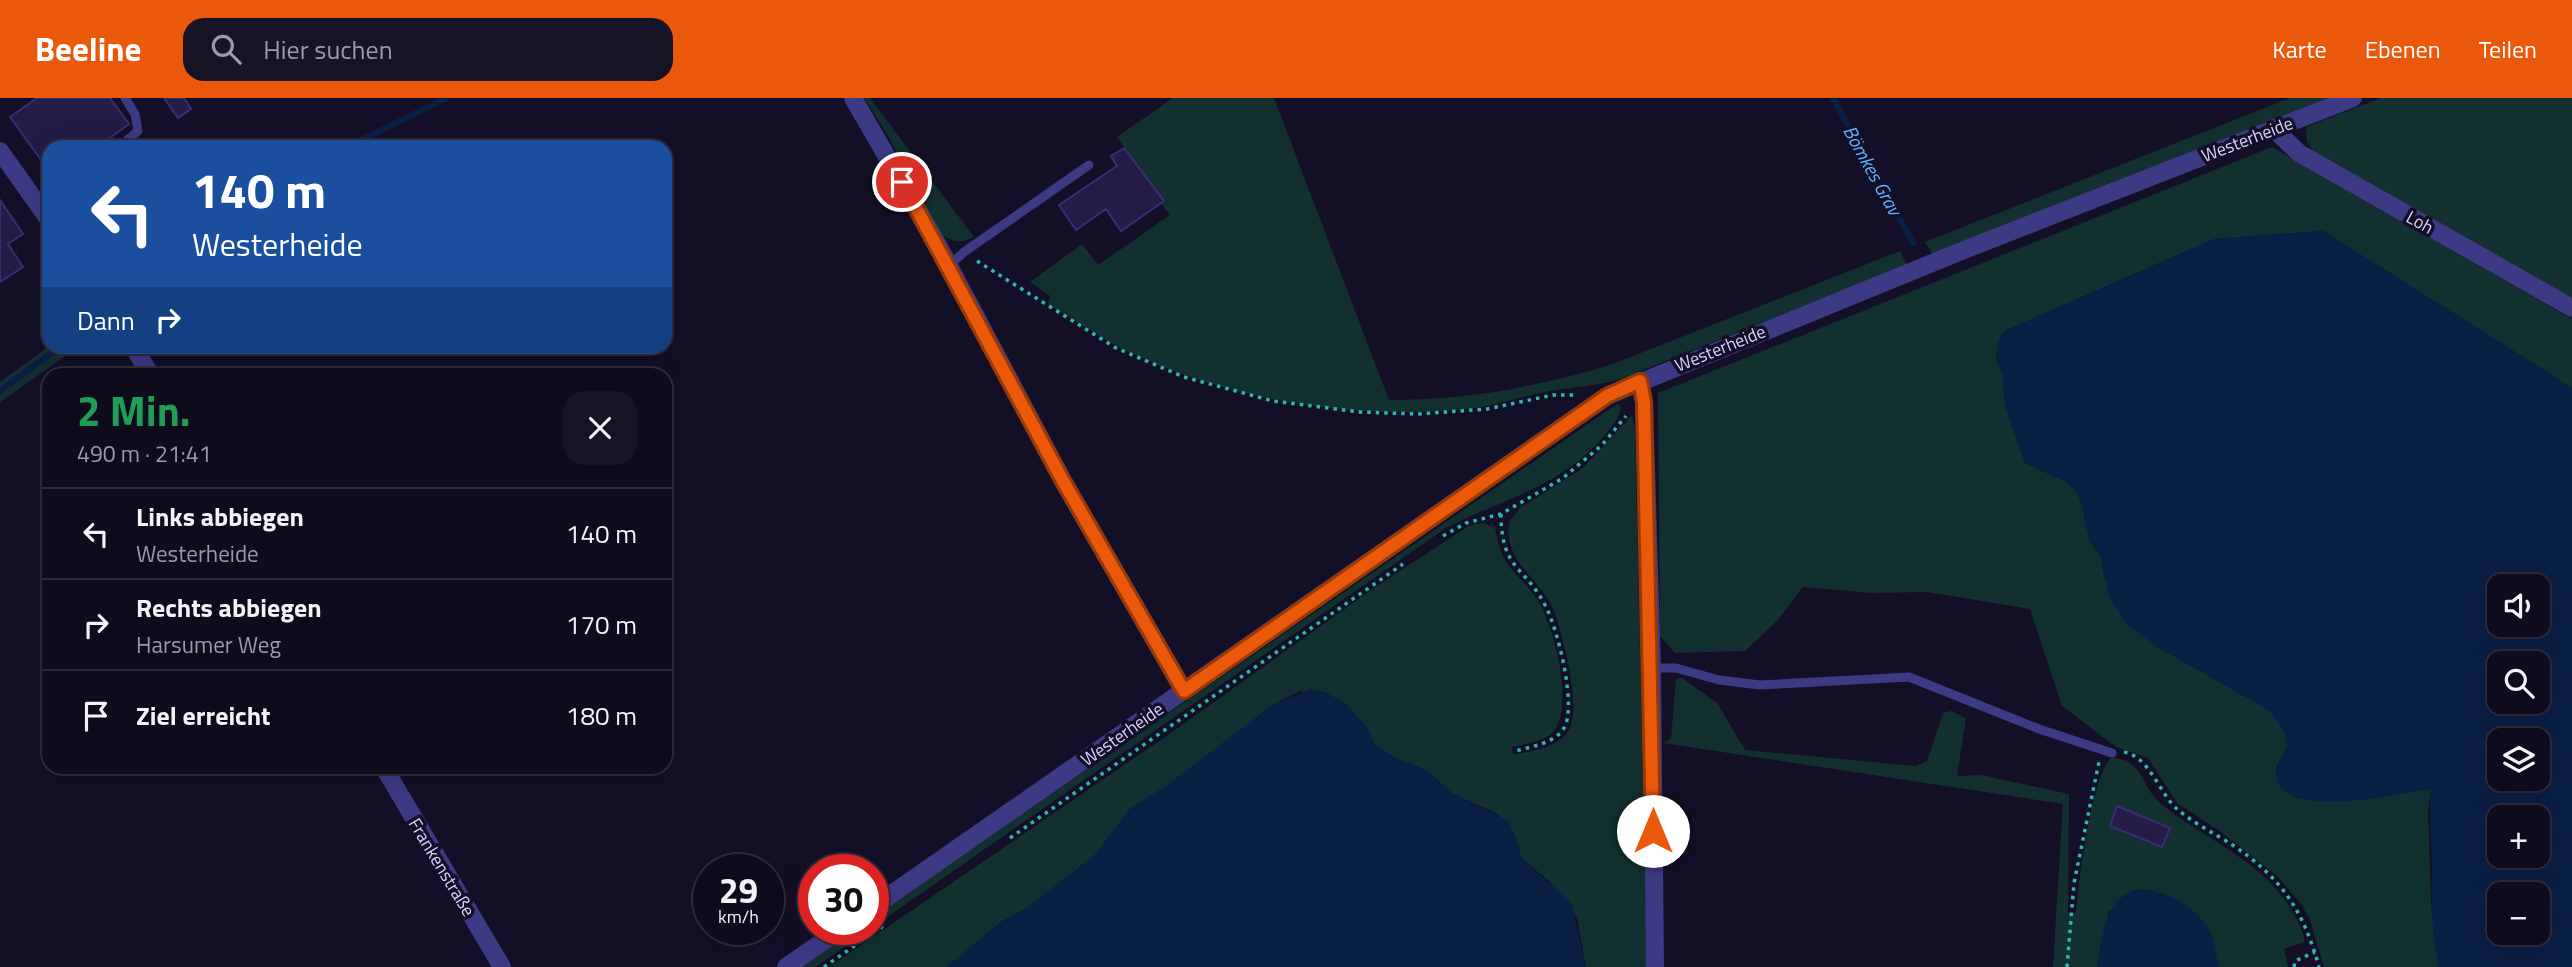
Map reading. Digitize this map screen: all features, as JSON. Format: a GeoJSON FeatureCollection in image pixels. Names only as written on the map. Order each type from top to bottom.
{"type":"FeatureCollection","features":[{"type":"Feature","properties":{"kind":"street"},"geometry":{"type":"LineString","coordinates":[[853,98],[950,265],[1063,481],[1184,691]]}},
{"type":"Feature","properties":{"kind":"street","name":"Westerheide"},"geometry":{"type":"LineString","coordinates":[[889,896],[1607,396],[2353,98]]}},
{"type":"Feature","properties":{"kind":"street","name":"Loh"},"geometry":{"type":"LineString","coordinates":[[2273,128],[2299,153],[2572,308]]}},
{"type":"Feature","properties":{"kind":"street"},"geometry":{"type":"LineString","coordinates":[[0,151],[42,197]]}},
{"type":"Feature","properties":{"kind":"street"},"geometry":{"type":"LineString","coordinates":[[1640,381],[1644,402],[1652,668],[1654,967]]}},
{"type":"Feature","properties":{"kind":"street","name":"Frankenstraße"},"geometry":{"type":"LineString","coordinates":[[388,774],[502,967]]}},
{"type":"Feature","properties":{"kind":"street"},"geometry":{"type":"LineString","coordinates":[[786,967],[818,945]]}},
{"type":"Feature","properties":{"kind":"lane"},"geometry":{"type":"LineString","coordinates":[[125,98],[135,114],[138,131],[127,140]]}},
{"type":"Feature","properties":{"kind":"lane"},"geometry":{"type":"LineString","coordinates":[[950,265],[964,252],[1088,165]]}},
{"type":"Feature","properties":{"kind":"lane"},"geometry":{"type":"LineString","coordinates":[[1652,668],[1675,668],[1718,680],[1760,685],[1909,677],[1930,682],[2039,729],[2112,753]]}},
{"type":"Feature","properties":{"kind":"path"},"geometry":{"type":"LineString","coordinates":[[964,252],[1116,348],[1184,377],[1273,401],[1360,412],[1418,414],[1487,409],[1553,395],[1607,396]]}},
{"type":"Feature","properties":{"kind":"path"},"geometry":{"type":"LineString","coordinates":[[1435,542],[1466,523],[1501,513],[1582,464],[1625,417],[1644,402]]}},
{"type":"Feature","properties":{"kind":"path"},"geometry":{"type":"LineString","coordinates":[[1501,513],[1505,548],[1513,565],[1547,609],[1569,698],[1568,716],[1563,729],[1555,737],[1516,751]]}},
{"type":"Feature","properties":{"kind":"path"},"geometry":{"type":"LineString","coordinates":[[1002,843],[1412,558]]}},
{"type":"Feature","properties":{"kind":"path"},"geometry":{"type":"LineString","coordinates":[[2067,967],[2074,883],[2099,761],[2112,753],[2133,754],[2177,809],[2237,848],[2281,887],[2298,909],[2319,967]]}},
{"type":"Feature","properties":{"kind":"path"},"geometry":{"type":"LineString","coordinates":[[824,967],[891,920]]}},
{"type":"Feature","properties":{"kind":"path"},"geometry":{"type":"LineString","coordinates":[[2294,967],[2295,961],[2315,952]]}},
{"type":"Feature","properties":{"kind":"green space"},"geometry":{"type":"Polygon","coordinates":[[[864,98],[870,98],[974,237],[959,241],[946,238],[935,228],[925,215],[890,140],[864,98]]]}},
{"type":"Feature","properties":{"kind":"green space"},"geometry":{"type":"Polygon","coordinates":[[[1173,98],[1274,98],[1389,400],[1474,395],[1583,373],[1610,365],[1900,251],[1907,265],[1618,380],[1550,391],[1488,406],[1423,412],[1379,411],[1334,408],[1246,393],[1161,366],[1121,348],[1048,304],[1050,296],[1030,282],[1082,244],[1098,265],[1170,215],[1117,137],[1173,98]]]}},
{"type":"Feature","properties":{"kind":"green space"},"geometry":{"type":"Polygon","coordinates":[[[2290,98],[2331,98],[1933,255],[1925,242],[2290,98]]]}},
{"type":"Feature","properties":{"kind":"green space"},"geometry":{"type":"Polygon","coordinates":[[[2381,98],[2572,98],[2572,301],[2316,155],[2307,142],[2306,127],[2381,98]]]}},
{"type":"Feature","properties":{"kind":"green space"},"geometry":{"type":"Polygon","coordinates":[[[2272,147],[2572,319],[2572,388],[2323,231],[2214,239],[2005,331],[1999,340],[1996,360],[2003,375],[2005,405],[2025,463],[2065,481],[2075,490],[2081,501],[2090,542],[2101,556],[2104,576],[2156,646],[2269,710],[2284,731],[2288,745],[2276,768],[2309,800],[2361,800],[2431,789],[2428,811],[2431,903],[2439,967],[2324,967],[2310,920],[2301,904],[2277,876],[2221,832],[2177,803],[2148,758],[2116,747],[2062,706],[2030,609],[1927,592],[1872,593],[1803,587],[1777,621],[1745,651],[1675,653],[1660,636],[1658,393],[2272,147]]]}},
{"type":"Feature","properties":{"kind":"green space"},"geometry":{"type":"Polygon","coordinates":[[[42,351],[42,354],[68,354],[48,368],[42,368],[42,372],[0,402],[0,382],[42,351]]]}},
{"type":"Feature","properties":{"kind":"green space"},"geometry":{"type":"Polygon","coordinates":[[[1617,404],[1621,407],[1619,415],[1605,435],[1569,468],[1530,490],[1446,528],[889,916],[889,906],[1617,404]]]}},
{"type":"Feature","properties":{"kind":"green space"},"geometry":{"type":"Polygon","coordinates":[[[1632,415],[1635,429],[1647,967],[1586,967],[1577,918],[1548,880],[1522,859],[1514,834],[1498,814],[1453,794],[1426,770],[1397,759],[1374,744],[1365,725],[1338,699],[1300,691],[1274,704],[1166,787],[1131,808],[1094,856],[1027,908],[1001,922],[947,967],[829,967],[861,945],[889,945],[889,926],[1168,735],[1374,588],[1470,525],[1484,523],[1495,527],[1502,553],[1510,568],[1529,588],[1544,611],[1560,667],[1562,706],[1559,722],[1552,733],[1543,739],[1512,747],[1513,754],[1556,742],[1567,733],[1572,723],[1570,670],[1551,605],[1511,547],[1509,522],[1520,508],[1583,468],[1632,415]]]}},
{"type":"Feature","properties":{"kind":"green space"},"geometry":{"type":"Polygon","coordinates":[[[1682,678],[1717,703],[1745,750],[1916,766],[1927,761],[1943,713],[1951,711],[1966,718],[1957,776],[1981,775],[2069,794],[2068,912],[2076,913],[2087,831],[2104,769],[2111,758],[2129,762],[2160,803],[2254,868],[2271,884],[2286,901],[2298,922],[2304,942],[2284,949],[2288,967],[2219,967],[2206,926],[2178,900],[2109,910],[2097,967],[2053,967],[2063,804],[1663,743],[1671,739],[1676,679],[1682,678]]]}},
{"type":"Feature","properties":{"kind":"green space"},"geometry":{"type":"Polygon","coordinates":[[[832,945],[847,945],[816,967],[800,967],[832,945]]]}},
{"type":"Feature","properties":{"kind":"water"},"geometry":{"type":"Polygon","coordinates":[[[2323,231],[2572,388],[2572,967],[2439,967],[2432,916],[2431,789],[2347,801],[2302,799],[2286,792],[2276,776],[2288,745],[2284,731],[2269,710],[2156,646],[2126,623],[2109,597],[2101,556],[2090,542],[2081,501],[2075,490],[2065,481],[2025,463],[2005,405],[2003,375],[1996,360],[1999,340],[2005,331],[2214,239],[2323,231]]]}},
{"type":"Feature","properties":{"kind":"water"},"geometry":{"type":"Polygon","coordinates":[[[1311,689],[1327,693],[1347,705],[1369,730],[1374,744],[1397,759],[1426,770],[1453,794],[1509,821],[1522,859],[1571,902],[1586,967],[947,967],[1001,922],[1027,908],[1094,856],[1131,808],[1166,786],[1274,704],[1311,689]]]}},
{"type":"Feature","properties":{"kind":"water"},"geometry":{"type":"Polygon","coordinates":[[[2138,889],[2160,893],[2190,908],[2206,924],[2211,934],[2219,967],[2097,967],[2111,910],[2126,894],[2138,889]]]}},
{"type":"Feature","properties":{"kind":"building"},"geometry":{"type":"Polygon","coordinates":[[[37,98],[110,98],[129,124],[107,140],[42,140],[42,161],[10,117],[37,98]]]}},
{"type":"Feature","properties":{"kind":"building"},"geometry":{"type":"Polygon","coordinates":[[[164,98],[184,98],[191,109],[178,118],[164,98]]]}},
{"type":"Feature","properties":{"kind":"building"},"geometry":{"type":"Polygon","coordinates":[[[1124,148],[1164,201],[1121,231],[1106,209],[1076,230],[1059,205],[1117,166],[1111,156],[1124,148]]]}},
{"type":"Feature","properties":{"kind":"building"},"geometry":{"type":"Polygon","coordinates":[[[0,200],[23,234],[8,244],[23,267],[0,282],[0,200]]]}},
{"type":"Feature","properties":{"kind":"building"},"geometry":{"type":"Polygon","coordinates":[[[2117,806],[2170,828],[2162,847],[2110,826],[2117,806]]]}},
{"type":"Feature","properties":{"kind":"waterway"},"geometry":{"type":"LineString","coordinates":[[361,140],[447,98]]}},
{"type":"Feature","properties":{"kind":"waterway","name":"Bömkes Grav"},"geometry":{"type":"LineString","coordinates":[[1833,98],[1913,243]]}},
{"type":"Feature","properties":{"kind":"waterway"},"geometry":{"type":"LineString","coordinates":[[0,391],[50,354]]}},
{"type":"Feature","properties":{"kind":"route"},"geometry":{"type":"LineString","coordinates":[[902,182],[939,244],[1063,481],[1184,691],[1400,543],[1607,396],[1640,381],[1644,402],[1650,588],[1653,831]]}}]}
